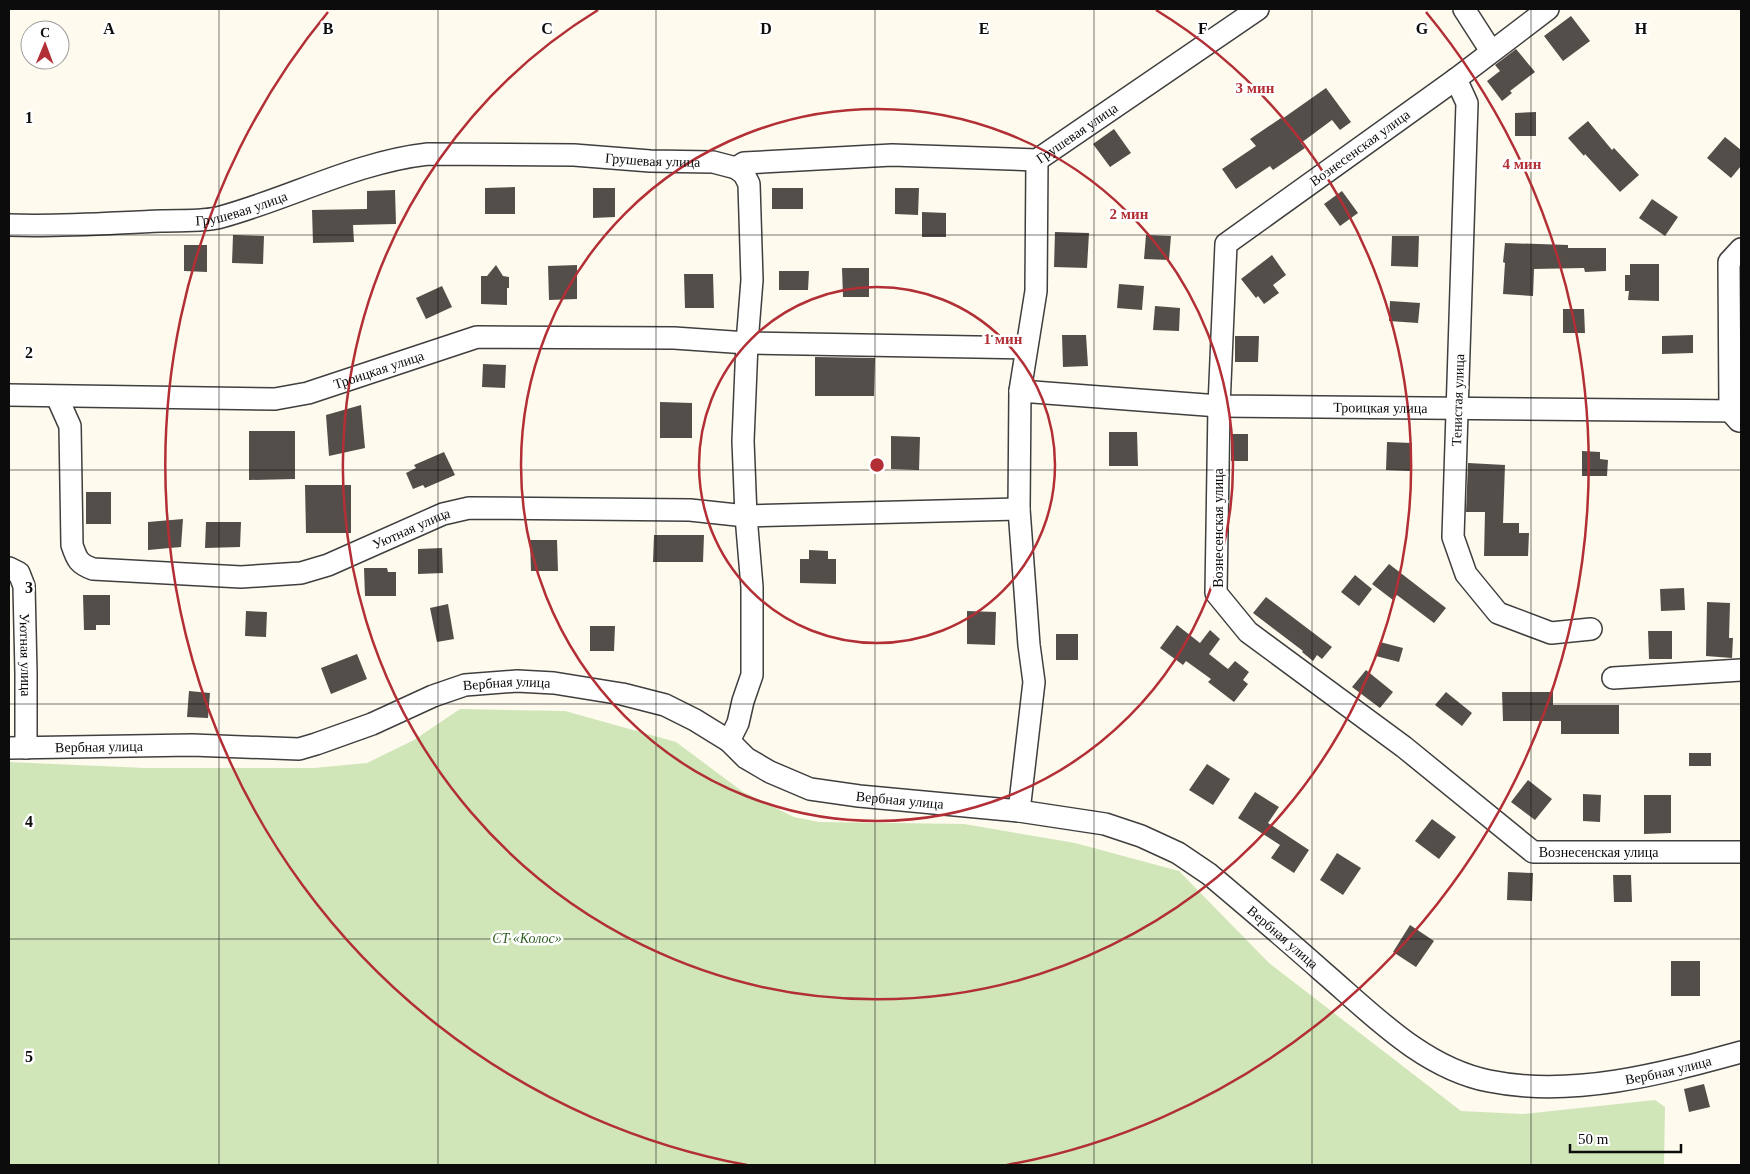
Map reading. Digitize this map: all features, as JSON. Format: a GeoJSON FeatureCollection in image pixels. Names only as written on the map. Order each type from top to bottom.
{"type":"FeatureCollection","features":[{"type":"Feature","properties":{"kind":"street","name":"Грушевая улица"},"geometry":{"type":"LineString","coordinates":[[9,226],[52,226],[219,218],[286,197],[373,164],[428,154],[574,155],[650,161],[713,162],[736,168],[744,163],[892,155],[1037,160],[1258,9]]}},
{"type":"Feature","properties":{"kind":"street"},"geometry":{"type":"LineString","coordinates":[[1464,9],[1492,51]]}},
{"type":"Feature","properties":{"kind":"street","name":"Вознесенская улица"},"geometry":{"type":"LineString","coordinates":[[1548,9],[1456,79],[1226,244],[1219,406],[1216,593],[1248,632],[1404,747],[1533,852],[1741,852]]}},
{"type":"Feature","properties":{"kind":"street","name":"Тенистая улица"},"geometry":{"type":"LineString","coordinates":[[1456,79],[1467,103],[1453,537],[1466,574],[1498,613],[1551,634],[1591,629]]}},
{"type":"Feature","properties":{"kind":"street"},"geometry":{"type":"LineString","coordinates":[[1019,811],[1034,682],[1029,645],[1018,509],[1020,391],[1036,291],[1037,160]]}},
{"type":"Feature","properties":{"kind":"street"},"geometry":{"type":"LineString","coordinates":[[729,741],[738,722],[742,701],[752,676],[752,587],[746,516],[743,441],[752,280],[750,194],[749,184],[744,174],[736,168]]}},
{"type":"Feature","properties":{"kind":"street"},"geometry":{"type":"LineString","coordinates":[[1738,416],[1736,308],[1729,262],[1741,249]]}},
{"type":"Feature","properties":{"kind":"street","name":"Троицкая улица"},"geometry":{"type":"LineString","coordinates":[[9,395],[275,399],[308,393],[477,337],[674,338],[747,343],[1026,348]]}},
{"type":"Feature","properties":{"kind":"street","name":"Троицкая улица"},"geometry":{"type":"LineString","coordinates":[[1020,391],[1219,406],[1458,408],[1738,416]]}},
{"type":"Feature","properties":{"kind":"street","name":"Уютная улица"},"geometry":{"type":"LineString","coordinates":[[57,397],[70,426],[72,546],[76,557],[82,565],[93,569],[240,577],[301,572],[328,564],[443,514],[469,508],[690,510],[746,516],[1018,509]]}},
{"type":"Feature","properties":{"kind":"street","name":"Уютная улица"},"geometry":{"type":"LineString","coordinates":[[9,568],[19,573],[24,586],[26,673],[17,748]]}},
{"type":"Feature","properties":{"kind":"street"},"geometry":{"type":"LineString","coordinates":[[1613,678],[1741,670]]}},
{"type":"Feature","properties":{"kind":"street","name":"Вербная улица"},"geometry":{"type":"LineString","coordinates":[[17,748],[192,745],[299,748],[362,728],[433,696],[465,685],[517,680],[554,683],[622,694],[665,705],[695,720],[729,741],[746,758],[770,772],[810,789],[859,796],[1019,811],[1105,824],[1142,836],[1178,852],[1216,879],[1393,1033],[1460,1073],[1488,1081],[1530,1087],[1575,1087],[1670,1072],[1741,1052]]}},
{"type":"Feature","properties":{"kind":"green space","name":"СТ «Колос»"},"geometry":{"type":"Polygon","coordinates":[[[460,709],[565,711],[676,742],[743,792],[794,817],[819,822],[964,824],[1075,843],[1179,871],[1269,963],[1461,1111],[1523,1114],[1655,1100],[1665,1107],[1664,1165],[9,1165],[9,762],[145,768],[314,768],[367,763],[414,740],[460,709]]]}},
{"type":"Feature","properties":{"kind":"building"},"geometry":{"type":"Polygon","coordinates":[[[1571,16],[1590,41],[1563,61],[1544,36],[1571,16]]]}},
{"type":"Feature","properties":{"kind":"building"},"geometry":{"type":"Polygon","coordinates":[[[1516,49],[1535,72],[1510,91],[1512,93],[1502,101],[1487,81],[1500,71],[1495,65],[1516,49]]]}},
{"type":"Feature","properties":{"kind":"building"},"geometry":{"type":"Polygon","coordinates":[[[1326,88],[1351,122],[1340,130],[1332,120],[1301,143],[1305,148],[1273,170],[1270,166],[1236,189],[1222,169],[1256,146],[1250,139],[1326,88]]]}},
{"type":"Feature","properties":{"kind":"building"},"geometry":{"type":"Polygon","coordinates":[[[1536,112],[1536,136],[1515,136],[1515,113],[1536,112]]]}},
{"type":"Feature","properties":{"kind":"building"},"geometry":{"type":"Polygon","coordinates":[[[1588,121],[1612,150],[1614,148],[1639,175],[1620,192],[1568,138],[1588,121]]]}},
{"type":"Feature","properties":{"kind":"building"},"geometry":{"type":"Polygon","coordinates":[[[1114,129],[1131,153],[1110,167],[1093,144],[1114,129]]]}},
{"type":"Feature","properties":{"kind":"building"},"geometry":{"type":"Polygon","coordinates":[[[1725,137],[1741,150],[1741,166],[1731,178],[1707,158],[1725,137]]]}},
{"type":"Feature","properties":{"kind":"building"},"geometry":{"type":"Polygon","coordinates":[[[515,187],[515,214],[485,214],[485,188],[515,187]]]}},
{"type":"Feature","properties":{"kind":"building"},"geometry":{"type":"Polygon","coordinates":[[[593,188],[615,188],[615,217],[593,218],[593,188]]]}},
{"type":"Feature","properties":{"kind":"building"},"geometry":{"type":"Polygon","coordinates":[[[772,188],[803,188],[803,209],[772,209],[772,188]]]}},
{"type":"Feature","properties":{"kind":"building"},"geometry":{"type":"Polygon","coordinates":[[[895,188],[919,188],[918,215],[895,214],[895,188]]]}},
{"type":"Feature","properties":{"kind":"building"},"geometry":{"type":"Polygon","coordinates":[[[395,190],[396,224],[353,225],[354,242],[313,243],[312,210],[367,209],[367,191],[395,190]]]}},
{"type":"Feature","properties":{"kind":"building"},"geometry":{"type":"Polygon","coordinates":[[[1342,191],[1358,213],[1340,226],[1324,204],[1342,191]]]}},
{"type":"Feature","properties":{"kind":"building"},"geometry":{"type":"Polygon","coordinates":[[[1652,199],[1678,217],[1665,236],[1639,218],[1652,199]]]}},
{"type":"Feature","properties":{"kind":"building"},"geometry":{"type":"Polygon","coordinates":[[[922,212],[946,213],[946,237],[922,237],[922,212]]]}},
{"type":"Feature","properties":{"kind":"building"},"geometry":{"type":"Polygon","coordinates":[[[1055,232],[1089,233],[1087,268],[1054,267],[1055,232]]]}},
{"type":"Feature","properties":{"kind":"building"},"geometry":{"type":"Polygon","coordinates":[[[233,235],[264,236],[263,264],[232,263],[233,235]]]}},
{"type":"Feature","properties":{"kind":"building"},"geometry":{"type":"Polygon","coordinates":[[[1146,235],[1171,236],[1169,260],[1144,259],[1146,235]]]}},
{"type":"Feature","properties":{"kind":"building"},"geometry":{"type":"Polygon","coordinates":[[[1392,236],[1419,236],[1418,267],[1391,266],[1392,236]]]}},
{"type":"Feature","properties":{"kind":"building"},"geometry":{"type":"Polygon","coordinates":[[[1505,243],[1568,245],[1568,248],[1606,248],[1606,271],[1585,272],[1584,268],[1534,269],[1533,296],[1503,294],[1505,243]]]}},
{"type":"Feature","properties":{"kind":"building"},"geometry":{"type":"Polygon","coordinates":[[[184,245],[207,245],[207,272],[184,271],[184,245]]]}},
{"type":"Feature","properties":{"kind":"building"},"geometry":{"type":"Polygon","coordinates":[[[1272,255],[1286,275],[1273,285],[1279,293],[1264,304],[1258,296],[1256,298],[1241,279],[1272,255]]]}},
{"type":"Feature","properties":{"kind":"building"},"geometry":{"type":"Polygon","coordinates":[[[1630,264],[1659,264],[1659,301],[1628,300],[1629,291],[1625,291],[1625,275],[1630,275],[1630,264]]]}},
{"type":"Feature","properties":{"kind":"building"},"geometry":{"type":"Polygon","coordinates":[[[496,265],[503,276],[509,277],[507,305],[481,304],[481,276],[487,276],[496,265]]]}},
{"type":"Feature","properties":{"kind":"building"},"geometry":{"type":"Polygon","coordinates":[[[577,265],[577,299],[549,300],[548,266],[577,265]]]}},
{"type":"Feature","properties":{"kind":"building"},"geometry":{"type":"Polygon","coordinates":[[[842,268],[869,268],[869,297],[843,297],[842,268]]]}},
{"type":"Feature","properties":{"kind":"building"},"geometry":{"type":"Polygon","coordinates":[[[779,271],[809,271],[808,290],[779,290],[779,271]]]}},
{"type":"Feature","properties":{"kind":"building"},"geometry":{"type":"Polygon","coordinates":[[[684,274],[713,274],[714,308],[685,308],[684,274]]]}},
{"type":"Feature","properties":{"kind":"building"},"geometry":{"type":"Polygon","coordinates":[[[1119,284],[1144,286],[1142,310],[1117,308],[1119,284]]]}},
{"type":"Feature","properties":{"kind":"building"},"geometry":{"type":"Polygon","coordinates":[[[442,286],[452,307],[426,319],[416,298],[442,286]]]}},
{"type":"Feature","properties":{"kind":"building"},"geometry":{"type":"Polygon","coordinates":[[[1390,301],[1420,303],[1418,323],[1389,321],[1390,301]]]}},
{"type":"Feature","properties":{"kind":"building"},"geometry":{"type":"Polygon","coordinates":[[[1155,306],[1180,308],[1179,331],[1153,330],[1155,306]]]}},
{"type":"Feature","properties":{"kind":"building"},"geometry":{"type":"Polygon","coordinates":[[[1563,309],[1584,309],[1585,333],[1563,333],[1563,309]]]}},
{"type":"Feature","properties":{"kind":"building"},"geometry":{"type":"Polygon","coordinates":[[[1062,335],[1086,335],[1088,366],[1063,367],[1062,335]]]}},
{"type":"Feature","properties":{"kind":"building"},"geometry":{"type":"Polygon","coordinates":[[[1693,335],[1693,353],[1662,354],[1662,336],[1693,335]]]}},
{"type":"Feature","properties":{"kind":"building"},"geometry":{"type":"Polygon","coordinates":[[[1235,336],[1259,336],[1258,362],[1235,362],[1235,336]]]}},
{"type":"Feature","properties":{"kind":"building"},"geometry":{"type":"Polygon","coordinates":[[[815,357],[875,358],[874,396],[815,396],[815,357]]]}},
{"type":"Feature","properties":{"kind":"building"},"geometry":{"type":"Polygon","coordinates":[[[483,364],[506,365],[505,388],[482,387],[483,364]]]}},
{"type":"Feature","properties":{"kind":"building"},"geometry":{"type":"Polygon","coordinates":[[[660,402],[692,403],[692,438],[660,438],[660,402]]]}},
{"type":"Feature","properties":{"kind":"building"},"geometry":{"type":"Polygon","coordinates":[[[361,405],[365,448],[329,456],[326,415],[361,405]]]}},
{"type":"Feature","properties":{"kind":"building"},"geometry":{"type":"Polygon","coordinates":[[[249,431],[295,431],[295,479],[249,480],[249,431]]]}},
{"type":"Feature","properties":{"kind":"building"},"geometry":{"type":"Polygon","coordinates":[[[1109,432],[1137,432],[1138,466],[1109,466],[1109,432]]]}},
{"type":"Feature","properties":{"kind":"building"},"geometry":{"type":"Polygon","coordinates":[[[1231,434],[1248,434],[1248,461],[1231,461],[1231,434]]]}},
{"type":"Feature","properties":{"kind":"building"},"geometry":{"type":"Polygon","coordinates":[[[891,436],[920,437],[919,470],[891,469],[891,436]]]}},
{"type":"Feature","properties":{"kind":"building"},"geometry":{"type":"Polygon","coordinates":[[[1387,442],[1412,443],[1411,471],[1386,470],[1387,442]]]}},
{"type":"Feature","properties":{"kind":"building"},"geometry":{"type":"Polygon","coordinates":[[[1582,451],[1600,452],[1600,459],[1608,460],[1607,476],[1582,476],[1582,451]]]}},
{"type":"Feature","properties":{"kind":"building"},"geometry":{"type":"Polygon","coordinates":[[[444,452],[455,475],[425,488],[423,485],[413,489],[406,473],[416,468],[414,465],[444,452]]]}},
{"type":"Feature","properties":{"kind":"building"},"geometry":{"type":"Polygon","coordinates":[[[1468,463],[1505,465],[1503,523],[1519,523],[1519,533],[1529,533],[1528,556],[1484,556],[1485,512],[1466,512],[1468,463]]]}},
{"type":"Feature","properties":{"kind":"building"},"geometry":{"type":"Polygon","coordinates":[[[305,485],[351,485],[351,533],[306,533],[305,485]]]}},
{"type":"Feature","properties":{"kind":"building"},"geometry":{"type":"Polygon","coordinates":[[[86,492],[111,492],[111,524],[86,524],[86,492]]]}},
{"type":"Feature","properties":{"kind":"building"},"geometry":{"type":"Polygon","coordinates":[[[183,519],[181,547],[148,550],[148,522],[183,519]]]}},
{"type":"Feature","properties":{"kind":"building"},"geometry":{"type":"Polygon","coordinates":[[[206,522],[241,522],[240,547],[205,548],[206,522]]]}},
{"type":"Feature","properties":{"kind":"building"},"geometry":{"type":"Polygon","coordinates":[[[654,535],[704,535],[703,562],[653,562],[654,535]]]}},
{"type":"Feature","properties":{"kind":"building"},"geometry":{"type":"Polygon","coordinates":[[[530,540],[557,540],[558,571],[531,571],[530,540]]]}},
{"type":"Feature","properties":{"kind":"building"},"geometry":{"type":"Polygon","coordinates":[[[442,548],[443,573],[418,574],[418,549],[442,548]]]}},
{"type":"Feature","properties":{"kind":"building"},"geometry":{"type":"Polygon","coordinates":[[[809,550],[828,551],[828,559],[836,559],[836,584],[800,583],[800,559],[809,559],[809,550]]]}},
{"type":"Feature","properties":{"kind":"building"},"geometry":{"type":"Polygon","coordinates":[[[1389,564],[1446,608],[1434,623],[1397,595],[1393,600],[1372,584],[1389,564]]]}},
{"type":"Feature","properties":{"kind":"building"},"geometry":{"type":"Polygon","coordinates":[[[364,568],[387,568],[388,572],[396,572],[396,596],[365,596],[364,568]]]}},
{"type":"Feature","properties":{"kind":"building"},"geometry":{"type":"Polygon","coordinates":[[[1355,575],[1372,589],[1359,606],[1341,592],[1355,575]]]}},
{"type":"Feature","properties":{"kind":"building"},"geometry":{"type":"Polygon","coordinates":[[[1684,588],[1685,610],[1661,611],[1660,589],[1684,588]]]}},
{"type":"Feature","properties":{"kind":"building"},"geometry":{"type":"Polygon","coordinates":[[[83,595],[110,595],[110,625],[96,625],[96,630],[84,630],[83,595]]]}},
{"type":"Feature","properties":{"kind":"building"},"geometry":{"type":"Polygon","coordinates":[[[1266,597],[1332,647],[1322,659],[1317,655],[1313,661],[1303,651],[1253,613],[1266,597]]]}},
{"type":"Feature","properties":{"kind":"building"},"geometry":{"type":"Polygon","coordinates":[[[1707,602],[1730,603],[1729,638],[1733,638],[1732,658],[1706,656],[1707,602]]]}},
{"type":"Feature","properties":{"kind":"building"},"geometry":{"type":"Polygon","coordinates":[[[448,604],[454,639],[437,642],[430,608],[448,604]]]}},
{"type":"Feature","properties":{"kind":"building"},"geometry":{"type":"Polygon","coordinates":[[[246,611],[267,612],[266,637],[245,636],[246,611]]]}},
{"type":"Feature","properties":{"kind":"building"},"geometry":{"type":"Polygon","coordinates":[[[967,611],[996,612],[995,645],[967,644],[967,611]]]}},
{"type":"Feature","properties":{"kind":"building"},"geometry":{"type":"Polygon","coordinates":[[[1177,625],[1200,643],[1210,630],[1220,639],[1209,654],[1228,669],[1235,661],[1249,672],[1243,680],[1248,684],[1234,702],[1208,682],[1211,679],[1186,661],[1183,665],[1160,648],[1177,625]]]}},
{"type":"Feature","properties":{"kind":"building"},"geometry":{"type":"Polygon","coordinates":[[[590,626],[615,626],[614,651],[590,651],[590,626]]]}},
{"type":"Feature","properties":{"kind":"building"},"geometry":{"type":"Polygon","coordinates":[[[1648,631],[1672,631],[1672,659],[1649,659],[1648,631]]]}},
{"type":"Feature","properties":{"kind":"building"},"geometry":{"type":"Polygon","coordinates":[[[1056,634],[1078,634],[1078,660],[1056,660],[1056,634]]]}},
{"type":"Feature","properties":{"kind":"building"},"geometry":{"type":"Polygon","coordinates":[[[1380,642],[1403,648],[1399,662],[1376,656],[1380,642]]]}},
{"type":"Feature","properties":{"kind":"building"},"geometry":{"type":"Polygon","coordinates":[[[357,654],[367,679],[331,694],[321,668],[357,654]]]}},
{"type":"Feature","properties":{"kind":"building"},"geometry":{"type":"Polygon","coordinates":[[[1366,670],[1393,692],[1380,708],[1352,687],[1366,670]]]}},
{"type":"Feature","properties":{"kind":"building"},"geometry":{"type":"Polygon","coordinates":[[[189,691],[210,693],[208,718],[187,717],[189,691]]]}},
{"type":"Feature","properties":{"kind":"building"},"geometry":{"type":"Polygon","coordinates":[[[1446,692],[1472,713],[1462,726],[1435,705],[1446,692]]]}},
{"type":"Feature","properties":{"kind":"building"},"geometry":{"type":"Polygon","coordinates":[[[1502,692],[1553,692],[1553,705],[1619,705],[1619,734],[1561,734],[1561,721],[1503,721],[1502,692]]]}},
{"type":"Feature","properties":{"kind":"building"},"geometry":{"type":"Polygon","coordinates":[[[1689,753],[1711,753],[1711,766],[1689,766],[1689,753]]]}},
{"type":"Feature","properties":{"kind":"building"},"geometry":{"type":"Polygon","coordinates":[[[1207,764],[1230,779],[1213,805],[1189,790],[1207,764]]]}},
{"type":"Feature","properties":{"kind":"building"},"geometry":{"type":"Polygon","coordinates":[[[1528,780],[1552,799],[1535,820],[1511,802],[1528,780]]]}},
{"type":"Feature","properties":{"kind":"building"},"geometry":{"type":"Polygon","coordinates":[[[1255,792],[1279,807],[1268,823],[1309,850],[1294,873],[1271,858],[1280,845],[1238,818],[1255,792]]]}},
{"type":"Feature","properties":{"kind":"building"},"geometry":{"type":"Polygon","coordinates":[[[1583,794],[1601,795],[1600,822],[1583,821],[1583,794]]]}},
{"type":"Feature","properties":{"kind":"building"},"geometry":{"type":"Polygon","coordinates":[[[1644,795],[1671,795],[1671,833],[1644,834],[1644,795]]]}},
{"type":"Feature","properties":{"kind":"building"},"geometry":{"type":"Polygon","coordinates":[[[1432,819],[1456,837],[1439,859],[1415,841],[1432,819]]]}},
{"type":"Feature","properties":{"kind":"building"},"geometry":{"type":"Polygon","coordinates":[[[1337,853],[1361,868],[1343,895],[1320,880],[1337,853]]]}},
{"type":"Feature","properties":{"kind":"building"},"geometry":{"type":"Polygon","coordinates":[[[1508,872],[1533,873],[1532,901],[1507,900],[1508,872]]]}},
{"type":"Feature","properties":{"kind":"building"},"geometry":{"type":"Polygon","coordinates":[[[1613,875],[1631,875],[1632,902],[1614,902],[1613,875]]]}},
{"type":"Feature","properties":{"kind":"building"},"geometry":{"type":"Polygon","coordinates":[[[1410,925],[1434,941],[1416,967],[1393,952],[1410,925]]]}},
{"type":"Feature","properties":{"kind":"building"},"geometry":{"type":"Polygon","coordinates":[[[1671,961],[1700,961],[1700,996],[1671,996],[1671,961]]]}},
{"type":"Feature","properties":{"kind":"building"},"geometry":{"type":"Polygon","coordinates":[[[1704,1084],[1710,1107],[1689,1112],[1684,1089],[1704,1084]]]}}]}
